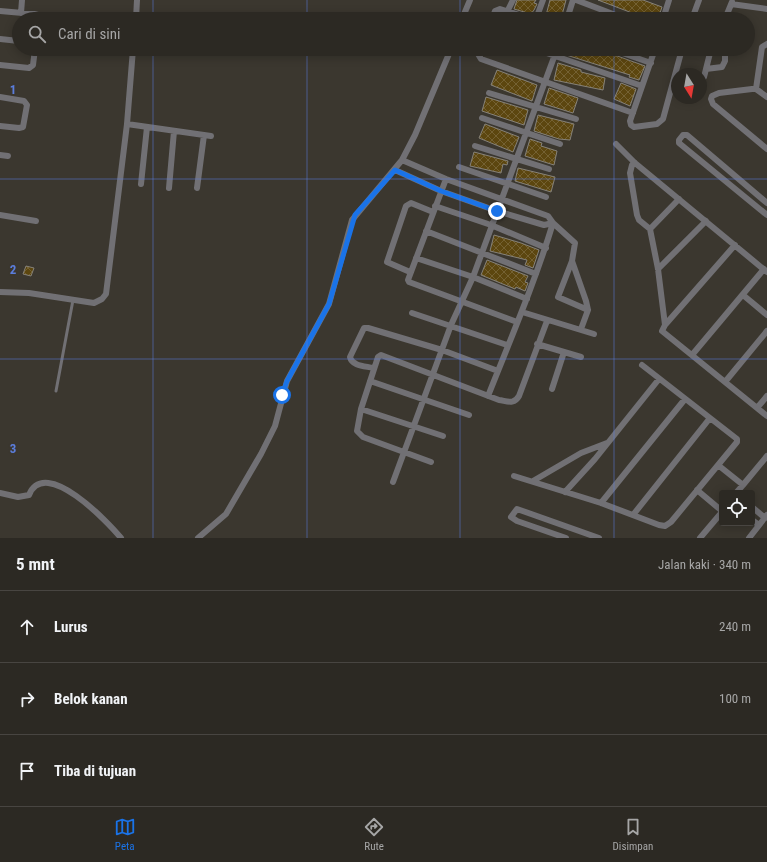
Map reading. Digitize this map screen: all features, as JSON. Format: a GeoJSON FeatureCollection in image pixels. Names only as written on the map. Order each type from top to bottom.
{"type":"FeatureCollection","features":[{"type":"Feature","properties":{"kind":"street"},"geometry":{"type":"LineString","coordinates":[[0,11],[21,12],[22,0]]}},
{"type":"Feature","properties":{"kind":"street"},"geometry":{"type":"LineString","coordinates":[[136,12],[137,0]]}},
{"type":"Feature","properties":{"kind":"street"},"geometry":{"type":"LineString","coordinates":[[465,12],[470,0]]}},
{"type":"Feature","properties":{"kind":"street"},"geometry":{"type":"LineString","coordinates":[[508,10],[513,0]]}},
{"type":"Feature","properties":{"kind":"street"},"geometry":{"type":"LineString","coordinates":[[539,12],[543,0]]}},
{"type":"Feature","properties":{"kind":"street"},"geometry":{"type":"LineString","coordinates":[[570,12],[575,0],[607,12]]}},
{"type":"Feature","properties":{"kind":"street"},"geometry":{"type":"LineString","coordinates":[[661,0],[668,1],[665,12]]}},
{"type":"Feature","properties":{"kind":"street"},"geometry":{"type":"LineString","coordinates":[[695,12],[699,0]]}},
{"type":"Feature","properties":{"kind":"street"},"geometry":{"type":"LineString","coordinates":[[727,12],[731,2],[767,9]]}},
{"type":"Feature","properties":{"kind":"street"},"geometry":{"type":"LineString","coordinates":[[496,12],[497,9],[513,12]]}},
{"type":"Feature","properties":{"kind":"street"},"geometry":{"type":"LineString","coordinates":[[0,39],[12,40]]}},
{"type":"Feature","properties":{"kind":"street"},"geometry":{"type":"LineString","coordinates":[[756,89],[762,46],[767,44]]}},
{"type":"Feature","properties":{"kind":"street"},"geometry":{"type":"LineString","coordinates":[[0,65],[30,68],[33,65],[34,56]]}},
{"type":"Feature","properties":{"kind":"street"},"geometry":{"type":"LineString","coordinates":[[0,292],[29,293],[94,303],[102,299],[106,294],[127,124],[132,56]]}},
{"type":"Feature","properties":{"kind":"street"},"geometry":{"type":"LineString","coordinates":[[198,538],[226,514],[261,454],[275,426],[287,381],[329,304],[352,220],[402,160],[415,135],[448,56]]}},
{"type":"Feature","properties":{"kind":"street"},"geometry":{"type":"LineString","coordinates":[[479,56],[481,59],[633,113]]}},
{"type":"Feature","properties":{"kind":"street"},"geometry":{"type":"LineString","coordinates":[[392,482],[451,325],[473,278],[483,252],[491,225],[527,133],[554,56],[642,86]]}},
{"type":"Feature","properties":{"kind":"street"},"geometry":{"type":"LineString","coordinates":[[632,56],[651,63]]}},
{"type":"Feature","properties":{"kind":"street"},"geometry":{"type":"LineString","coordinates":[[653,56],[630,123],[634,127],[654,125],[661,121],[680,56]]}},
{"type":"Feature","properties":{"kind":"street"},"geometry":{"type":"LineString","coordinates":[[706,68],[710,56]]}},
{"type":"Feature","properties":{"kind":"street"},"geometry":{"type":"LineString","coordinates":[[707,69],[720,69],[724,66],[725,56]]}},
{"type":"Feature","properties":{"kind":"street"},"geometry":{"type":"LineString","coordinates":[[766,147],[713,104],[711,99],[712,96],[719,93],[756,89],[767,98]]}},
{"type":"Feature","properties":{"kind":"street"},"geometry":{"type":"LineString","coordinates":[[489,93],[576,119]]}},
{"type":"Feature","properties":{"kind":"street"},"geometry":{"type":"LineString","coordinates":[[0,97],[24,101],[27,105],[23,127],[0,126]]}},
{"type":"Feature","properties":{"kind":"street"},"geometry":{"type":"LineString","coordinates":[[482,118],[560,144]]}},
{"type":"Feature","properties":{"kind":"street"},"geometry":{"type":"LineString","coordinates":[[127,124],[211,136]]}},
{"type":"Feature","properties":{"kind":"street"},"geometry":{"type":"LineString","coordinates":[[140,184],[147,127]]}},
{"type":"Feature","properties":{"kind":"street"},"geometry":{"type":"LineString","coordinates":[[169,188],[174,131]]}},
{"type":"Feature","properties":{"kind":"street"},"geometry":{"type":"LineString","coordinates":[[197,188],[204,135]]}},
{"type":"Feature","properties":{"kind":"street"},"geometry":{"type":"LineString","coordinates":[[767,203],[687,135],[682,135],[679,143],[767,216]]}},
{"type":"Feature","properties":{"kind":"street"},"geometry":{"type":"LineString","coordinates":[[616,144],[635,163],[766,271],[692,354]]}},
{"type":"Feature","properties":{"kind":"street"},"geometry":{"type":"LineString","coordinates":[[475,146],[516,160],[549,169]]}},
{"type":"Feature","properties":{"kind":"street"},"geometry":{"type":"LineString","coordinates":[[0,155],[8,156]]}},
{"type":"Feature","properties":{"kind":"street"},"geometry":{"type":"LineString","coordinates":[[402,160],[446,179],[548,216],[553,223],[575,243],[572,261],[558,297],[588,310]]}},
{"type":"Feature","properties":{"kind":"street"},"geometry":{"type":"LineString","coordinates":[[635,163],[632,165],[630,173],[637,215],[639,220],[650,229],[658,269],[665,325]]}},
{"type":"Feature","properties":{"kind":"street"},"geometry":{"type":"LineString","coordinates":[[459,167],[546,197]]}},
{"type":"Feature","properties":{"kind":"street"},"geometry":{"type":"LineString","coordinates":[[395,170],[441,191],[497,211],[544,225],[553,223]]}},
{"type":"Feature","properties":{"kind":"street"},"geometry":{"type":"LineString","coordinates":[[446,179],[408,280],[411,284],[517,322]]}},
{"type":"Feature","properties":{"kind":"street"},"geometry":{"type":"LineString","coordinates":[[650,229],[680,199]]}},
{"type":"Feature","properties":{"kind":"street"},"geometry":{"type":"LineString","coordinates":[[410,272],[386,262],[406,206],[411,203],[491,225],[546,248]]}},
{"type":"Feature","properties":{"kind":"street"},"geometry":{"type":"LineString","coordinates":[[0,215],[36,222]]}},
{"type":"Feature","properties":{"kind":"street"},"geometry":{"type":"LineString","coordinates":[[658,269],[706,221]]}},
{"type":"Feature","properties":{"kind":"street"},"geometry":{"type":"LineString","coordinates":[[488,396],[507,345],[527,299],[546,248],[553,223]]}},
{"type":"Feature","properties":{"kind":"street"},"geometry":{"type":"LineString","coordinates":[[426,231],[536,274]]}},
{"type":"Feature","properties":{"kind":"street"},"geometry":{"type":"LineString","coordinates":[[735,245],[665,325],[662,331],[767,416]]}},
{"type":"Feature","properties":{"kind":"street"},"geometry":{"type":"LineString","coordinates":[[416,258],[527,299]]}},
{"type":"Feature","properties":{"kind":"street"},"geometry":{"type":"LineString","coordinates":[[572,261],[588,310],[581,329]]}},
{"type":"Feature","properties":{"kind":"street"},"geometry":{"type":"LineString","coordinates":[[743,295],[767,315]]}},
{"type":"Feature","properties":{"kind":"street"},"geometry":{"type":"LineString","coordinates":[[522,312],[547,321],[581,329],[594,334]]}},
{"type":"Feature","properties":{"kind":"street"},"geometry":{"type":"LineString","coordinates":[[412,313],[507,345]]}},
{"type":"Feature","properties":{"kind":"street"},"geometry":{"type":"LineString","coordinates":[[431,462],[359,434],[357,431],[361,409],[373,368],[381,356],[488,396],[512,402],[517,400],[547,321]]}},
{"type":"Feature","properties":{"kind":"street"},"geometry":{"type":"LineString","coordinates":[[373,368],[354,363],[350,360],[350,357],[364,328],[442,350],[498,370]]}},
{"type":"Feature","properties":{"kind":"street"},"geometry":{"type":"LineString","coordinates":[[725,382],[767,331]]}},
{"type":"Feature","properties":{"kind":"street"},"geometry":{"type":"LineString","coordinates":[[538,344],[581,357]]}},
{"type":"Feature","properties":{"kind":"street"},"geometry":{"type":"LineString","coordinates":[[552,389],[564,352]]}},
{"type":"Feature","properties":{"kind":"street"},"geometry":{"type":"LineString","coordinates":[[514,476],[601,503],[665,526],[671,522],[737,442],[737,439],[642,365]]}},
{"type":"Feature","properties":{"kind":"street"},"geometry":{"type":"LineString","coordinates":[[565,492],[659,379]]}},
{"type":"Feature","properties":{"kind":"street"},"geometry":{"type":"LineString","coordinates":[[370,381],[468,415]]}},
{"type":"Feature","properties":{"kind":"street"},"geometry":{"type":"LineString","coordinates":[[757,408],[767,396]]}},
{"type":"Feature","properties":{"kind":"street"},"geometry":{"type":"LineString","coordinates":[[601,503],[685,399]]}},
{"type":"Feature","properties":{"kind":"street"},"geometry":{"type":"LineString","coordinates":[[361,409],[414,425],[443,436]]}},
{"type":"Feature","properties":{"kind":"street"},"geometry":{"type":"LineString","coordinates":[[633,515],[710,418]]}},
{"type":"Feature","properties":{"kind":"street"},"geometry":{"type":"LineString","coordinates":[[533,481],[581,453],[607,443]]}},
{"type":"Feature","properties":{"kind":"street"},"geometry":{"type":"LineString","coordinates":[[739,490],[767,456]]}},
{"type":"Feature","properties":{"kind":"street"},"geometry":{"type":"LineString","coordinates":[[718,464],[743,485]]}},
{"type":"Feature","properties":{"kind":"street"},"geometry":{"type":"LineString","coordinates":[[0,493],[24,497],[29,495],[31,489],[36,484],[49,484],[58,487],[80,498],[95,510],[122,538]]}},
{"type":"Feature","properties":{"kind":"street"},"geometry":{"type":"LineString","coordinates":[[697,490],[719,508]]}},
{"type":"Feature","properties":{"kind":"street"},"geometry":{"type":"LineString","coordinates":[[568,528],[565,538],[517,521],[511,517],[517,509],[599,538]]}},
{"type":"Feature","properties":{"kind":"street"},"geometry":{"type":"LineString","coordinates":[[749,538],[766,516],[755,509]]}},
{"type":"Feature","properties":{"kind":"street"},"geometry":{"type":"LineString","coordinates":[[700,538],[719,515]]}},
{"type":"Feature","properties":{"kind":"street"},"geometry":{"type":"LineString","coordinates":[[755,522],[759,525]]}},
{"type":"Feature","properties":{"kind":"lane"},"geometry":{"type":"LineString","coordinates":[[56,391],[73,300]]}},
{"type":"Feature","properties":{"kind":"building"},"geometry":{"type":"Polygon","coordinates":[[[517,0],[536,0],[534,3],[537,4],[532,12],[524,12],[514,9],[517,0]]]}},
{"type":"Feature","properties":{"kind":"building"},"geometry":{"type":"Polygon","coordinates":[[[550,0],[566,0],[563,12],[547,12],[550,0]]]}},
{"type":"Feature","properties":{"kind":"building"},"geometry":{"type":"Polygon","coordinates":[[[598,0],[643,0],[662,7],[660,12],[630,12],[598,0]]]}},
{"type":"Feature","properties":{"kind":"building"},"geometry":{"type":"Polygon","coordinates":[[[569,56],[617,56],[645,66],[639,80],[629,77],[630,75],[569,56]]]}},
{"type":"Feature","properties":{"kind":"building"},"geometry":{"type":"Polygon","coordinates":[[[558,63],[581,70],[581,72],[605,78],[603,90],[554,80],[558,63]]]}},
{"type":"Feature","properties":{"kind":"building"},"geometry":{"type":"Polygon","coordinates":[[[497,70],[537,85],[532,101],[491,85],[497,70]]]}},
{"type":"Feature","properties":{"kind":"building"},"geometry":{"type":"Polygon","coordinates":[[[621,83],[636,89],[630,106],[614,99],[621,83]]]}},
{"type":"Feature","properties":{"kind":"building"},"geometry":{"type":"Polygon","coordinates":[[[549,88],[578,98],[573,113],[544,104],[549,88]]]}},
{"type":"Feature","properties":{"kind":"building"},"geometry":{"type":"Polygon","coordinates":[[[486,97],[528,110],[524,125],[482,111],[486,97]]]}},
{"type":"Feature","properties":{"kind":"building"},"geometry":{"type":"Polygon","coordinates":[[[538,115],[574,124],[570,140],[559,139],[534,131],[538,115]]]}},
{"type":"Feature","properties":{"kind":"building"},"geometry":{"type":"Polygon","coordinates":[[[485,124],[519,137],[513,152],[479,138],[485,124]]]}},
{"type":"Feature","properties":{"kind":"building"},"geometry":{"type":"Polygon","coordinates":[[[530,139],[542,143],[541,146],[557,151],[554,165],[525,156],[530,139]]]}},
{"type":"Feature","properties":{"kind":"building"},"geometry":{"type":"Polygon","coordinates":[[[474,152],[508,161],[507,165],[503,164],[501,173],[470,166],[474,152]]]}},
{"type":"Feature","properties":{"kind":"building"},"geometry":{"type":"Polygon","coordinates":[[[518,168],[555,177],[551,192],[515,181],[518,168]]]}},
{"type":"Feature","properties":{"kind":"building"},"geometry":{"type":"Polygon","coordinates":[[[494,235],[539,250],[533,268],[525,265],[527,260],[490,251],[494,235]]]}},
{"type":"Feature","properties":{"kind":"building"},"geometry":{"type":"Polygon","coordinates":[[[487,260],[528,276],[525,282],[528,283],[525,291],[516,287],[515,289],[481,275],[487,260]]]}},
{"type":"Feature","properties":{"kind":"building"},"geometry":{"type":"Polygon","coordinates":[[[26,266],[34,268],[31,276],[23,274],[26,266]]]}},
{"type":"Feature","properties":{"kind":"route"},"geometry":{"type":"LineString","coordinates":[[282,395],[287,381],[329,304],[352,220],[395,170],[441,191],[497,211]]}}]}
